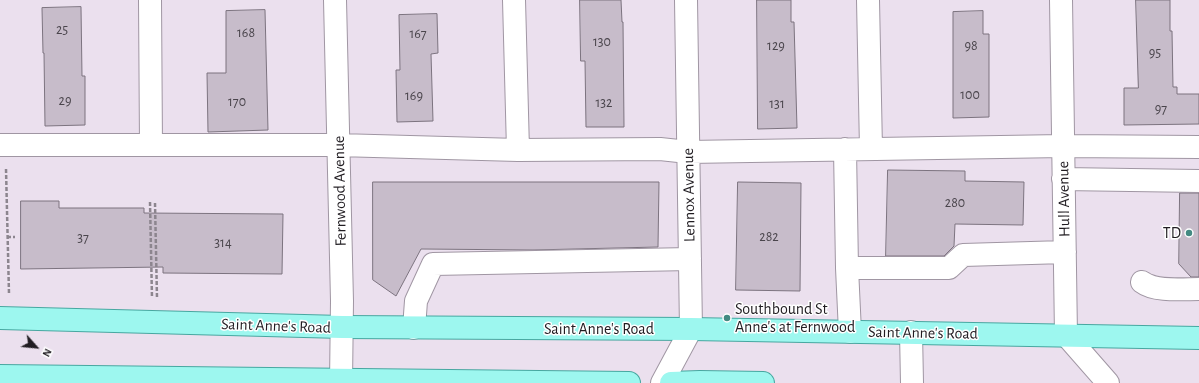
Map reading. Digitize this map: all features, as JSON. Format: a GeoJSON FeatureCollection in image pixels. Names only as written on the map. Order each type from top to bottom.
{"type":"FeatureCollection","features":[{"type":"Feature","properties":{"kind":"main road","name":"Saint Anne's Road"},"geometry":{"type":"LineString","coordinates":[[0,318],[342,327],[691,329],[1199,338]]}},
{"type":"Feature","properties":{"kind":"main road"},"geometry":{"type":"LineString","coordinates":[[0,376],[101,380],[629,383]]}},
{"type":"Feature","properties":{"kind":"main road"},"geometry":{"type":"LineString","coordinates":[[671,383],[763,383]]}},
{"type":"Feature","properties":{"kind":"street"},"geometry":{"type":"LineString","coordinates":[[150,0],[151,145]]}},
{"type":"Feature","properties":{"kind":"street","name":"Fernwood Avenue"},"geometry":{"type":"LineString","coordinates":[[335,0],[342,327],[341,382]]}},
{"type":"Feature","properties":{"kind":"street"},"geometry":{"type":"LineString","coordinates":[[514,0],[518,150]]}},
{"type":"Feature","properties":{"kind":"street","name":"Lennox Avenue"},"geometry":{"type":"LineString","coordinates":[[662,383],[691,329],[686,0]]}},
{"type":"Feature","properties":{"kind":"street"},"geometry":{"type":"LineString","coordinates":[[868,0],[871,149]]}},
{"type":"Feature","properties":{"kind":"street","name":"Hull Avenue"},"geometry":{"type":"LineString","coordinates":[[1061,0],[1066,335]]}},
{"type":"Feature","properties":{"kind":"street"},"geometry":{"type":"LineString","coordinates":[[3,145],[338,146],[518,150],[660,149],[688,152],[1063,146],[1199,147]]}},
{"type":"Feature","properties":{"kind":"street"},"geometry":{"type":"LineString","coordinates":[[844,149],[850,332]]}},
{"type":"Feature","properties":{"kind":"street"},"geometry":{"type":"LineString","coordinates":[[1064,179],[1199,181]]}},
{"type":"Feature","properties":{"kind":"street"},"geometry":{"type":"LineString","coordinates":[[847,268],[949,268],[963,255],[1065,252]]}},
{"type":"Feature","properties":{"kind":"street"},"geometry":{"type":"LineString","coordinates":[[414,328],[416,301],[433,264],[690,259]]}},
{"type":"Feature","properties":{"kind":"street"},"geometry":{"type":"LineString","coordinates":[[1142,282],[1156,287],[1199,289]]}},
{"type":"Feature","properties":{"kind":"street"},"geometry":{"type":"LineString","coordinates":[[911,332],[912,383]]}},
{"type":"Feature","properties":{"kind":"street"},"geometry":{"type":"LineString","coordinates":[[1066,335],[1108,383]]}},
{"type":"Feature","properties":{"kind":"path"},"geometry":{"type":"LineString","coordinates":[[3,145],[8,237],[9,296]]}},
{"type":"Feature","properties":{"kind":"path"},"geometry":{"type":"LineString","coordinates":[[150,202],[152,298]]}},
{"type":"Feature","properties":{"kind":"path"},"geometry":{"type":"LineString","coordinates":[[155,203],[157,298]]}},
{"type":"Feature","properties":{"kind":"path"},"geometry":{"type":"LineString","coordinates":[[8,237],[15,237]]}},
{"type":"Feature","properties":{"kind":"building"},"geometry":{"type":"Polygon","coordinates":[[[580,0],[621,0],[623,22],[624,127],[586,127],[585,61],[581,61],[580,0]]]}},
{"type":"Feature","properties":{"kind":"building"},"geometry":{"type":"Polygon","coordinates":[[[757,0],[791,0],[791,22],[794,22],[797,128],[758,129],[757,0]]]}},
{"type":"Feature","properties":{"kind":"building"},"geometry":{"type":"Polygon","coordinates":[[[1136,0],[1170,0],[1173,87],[1177,87],[1177,94],[1199,94],[1199,124],[1124,125],[1124,88],[1138,88],[1136,0]]]}},
{"type":"Feature","properties":{"kind":"building"},"geometry":{"type":"Polygon","coordinates":[[[81,7],[82,76],[85,76],[85,125],[45,126],[42,8],[81,7]]]}},
{"type":"Feature","properties":{"kind":"building"},"geometry":{"type":"Polygon","coordinates":[[[265,10],[268,130],[208,132],[207,73],[226,73],[226,11],[265,10]]]}},
{"type":"Feature","properties":{"kind":"building"},"geometry":{"type":"Polygon","coordinates":[[[983,11],[983,34],[989,34],[989,117],[953,118],[953,12],[983,11]]]}},
{"type":"Feature","properties":{"kind":"building"},"geometry":{"type":"Polygon","coordinates":[[[437,14],[438,53],[431,54],[433,121],[397,122],[396,70],[400,70],[399,15],[437,14]]]}},
{"type":"Feature","properties":{"kind":"building"},"geometry":{"type":"Polygon","coordinates":[[[888,170],[965,171],[965,181],[1024,182],[1023,225],[955,224],[954,246],[944,256],[886,256],[888,170]]]}},
{"type":"Feature","properties":{"kind":"building"},"geometry":{"type":"Polygon","coordinates":[[[373,182],[659,182],[658,247],[533,250],[421,249],[396,296],[373,280],[373,182]]]}},
{"type":"Feature","properties":{"kind":"building"},"geometry":{"type":"Polygon","coordinates":[[[738,182],[801,183],[800,291],[736,290],[738,182]]]}},
{"type":"Feature","properties":{"kind":"building","name":"TD"},"geometry":{"type":"Polygon","coordinates":[[[1180,193],[1199,193],[1199,277],[1191,277],[1179,264],[1180,193]]]}},
{"type":"Feature","properties":{"kind":"building"},"geometry":{"type":"Polygon","coordinates":[[[21,201],[59,201],[59,208],[144,208],[144,213],[283,214],[282,274],[163,273],[163,267],[21,269],[21,201]]]}},
{"type":"Feature","properties":{"kind":"place","name":"TD"},"geometry":{"type":"Point","coordinates":[1189,233]}},
{"type":"Feature","properties":{"kind":"place","name":"Southbound St Anne's at Fernwood"},"geometry":{"type":"Point","coordinates":[727,318]}}]}
